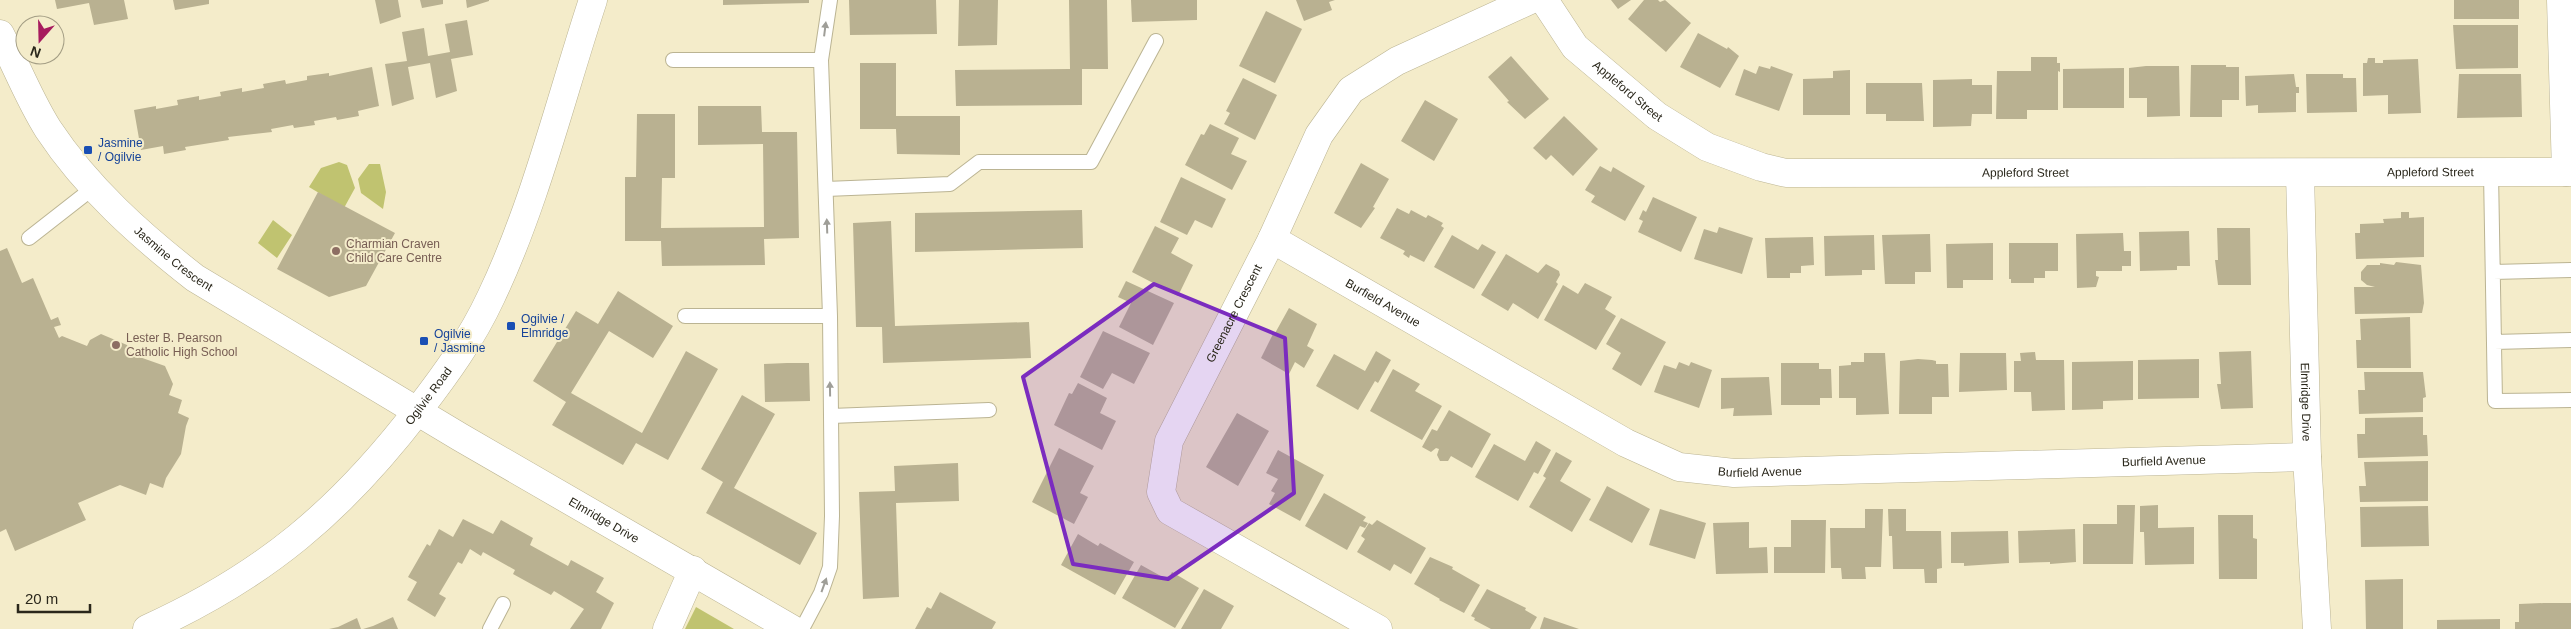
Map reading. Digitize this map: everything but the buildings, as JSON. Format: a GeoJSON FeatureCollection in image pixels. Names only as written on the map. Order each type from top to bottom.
{"type":"FeatureCollection","features":[{"type":"Feature","properties":{"kind":"street","name":"Ogilvie Road"},"geometry":{"type":"LineString","coordinates":[[146,629],[215,596],[282,552],[317,522],[356,484],[417,412],[474,330],[492,297],[528,204],[593,0]]}},
{"type":"Feature","properties":{"kind":"street","name":"Greenacre Crescent"},"geometry":{"type":"LineString","coordinates":[[1378,629],[1170,511],[1161,492],[1169,441],[1272,239],[1319,135],[1351,90],[1397,61],[1530,0]]}},
{"type":"Feature","properties":{"kind":"street","name":"Appleford Street"},"geometry":{"type":"LineString","coordinates":[[1544,0],[1575,47],[1657,116],[1707,147],[1761,167],[1796,173],[2569,172]]}},
{"type":"Feature","properties":{"kind":"street"},"geometry":{"type":"LineString","coordinates":[[2561,0],[2569,172]]}},
{"type":"Feature","properties":{"kind":"street","name":"Jasmine Crescent"},"geometry":{"type":"LineString","coordinates":[[4,49],[48,129],[93,188],[160,251],[203,284],[417,412]]}},
{"type":"Feature","properties":{"kind":"street","name":"Elmridge Drive"},"geometry":{"type":"LineString","coordinates":[[2300,173],[2307,457],[2317,629]]}},
{"type":"Feature","properties":{"kind":"street","name":"Burfield Avenue"},"geometry":{"type":"LineString","coordinates":[[1272,239],[1626,444],[1679,467],[1734,473],[2307,457]]}},
{"type":"Feature","properties":{"kind":"street","name":"Elmridge Drive"},"geometry":{"type":"LineString","coordinates":[[417,412],[792,629]]}},
{"type":"Feature","properties":{"kind":"street"},"geometry":{"type":"LineString","coordinates":[[668,629],[693,570]]}},
{"type":"Feature","properties":{"kind":"lane"},"geometry":{"type":"LineString","coordinates":[[802,629],[821,593],[830,567],[832,516],[830,316],[822,60],[830,0]]}},
{"type":"Feature","properties":{"kind":"lane"},"geometry":{"type":"LineString","coordinates":[[826,189],[950,184],[980,162],[1091,162],[1156,41]]}},
{"type":"Feature","properties":{"kind":"lane"},"geometry":{"type":"LineString","coordinates":[[673,60],[822,60]]}},
{"type":"Feature","properties":{"kind":"lane"},"geometry":{"type":"LineString","coordinates":[[2491,173],[2495,401],[2571,400]]}},
{"type":"Feature","properties":{"kind":"lane"},"geometry":{"type":"LineString","coordinates":[[29,238],[93,188]]}},
{"type":"Feature","properties":{"kind":"lane"},"geometry":{"type":"LineString","coordinates":[[2493,272],[2571,270]]}},
{"type":"Feature","properties":{"kind":"lane"},"geometry":{"type":"LineString","coordinates":[[686,316],[830,316]]}},
{"type":"Feature","properties":{"kind":"lane"},"geometry":{"type":"LineString","coordinates":[[2494,342],[2571,340]]}},
{"type":"Feature","properties":{"kind":"lane"},"geometry":{"type":"LineString","coordinates":[[831,416],[989,410]]}},
{"type":"Feature","properties":{"kind":"lane"},"geometry":{"type":"LineString","coordinates":[[490,629],[504,604]]}},
{"type":"Feature","properties":{"kind":"highlighted area"},"geometry":{"type":"Polygon","coordinates":[[[1154,284],[1285,338],[1294,493],[1168,579],[1073,564],[1023,377],[1154,284]]]}},
{"type":"Feature","properties":{"kind":"green space"},"geometry":{"type":"Polygon","coordinates":[[[339,162],[347,165],[355,188],[344,208],[309,187],[321,168],[339,162]]]}},
{"type":"Feature","properties":{"kind":"green space"},"geometry":{"type":"Polygon","coordinates":[[[369,164],[380,164],[386,192],[383,209],[361,193],[358,179],[369,164]]]}},
{"type":"Feature","properties":{"kind":"green space"},"geometry":{"type":"Polygon","coordinates":[[[273,220],[292,235],[277,258],[258,243],[273,220]]]}},
{"type":"Feature","properties":{"kind":"green space"},"geometry":{"type":"Polygon","coordinates":[[[696,607],[734,629],[685,629],[696,607]]]}},
{"type":"Feature","properties":{"kind":"place","name":"Jasmine / Ogilvie"},"geometry":{"type":"Point","coordinates":[88,150]}},
{"type":"Feature","properties":{"kind":"place","name":"Charmian Craven Child Care Centre"},"geometry":{"type":"Point","coordinates":[336,251]}},
{"type":"Feature","properties":{"kind":"place","name":"Ogilvie / Elmridge"},"geometry":{"type":"Point","coordinates":[511,326]}},
{"type":"Feature","properties":{"kind":"place","name":"Ogilvie / Jasmine"},"geometry":{"type":"Point","coordinates":[424,341]}},
{"type":"Feature","properties":{"kind":"place","name":"Lester B. Pearson Catholic High School"},"geometry":{"type":"Point","coordinates":[116,345]}}]}
